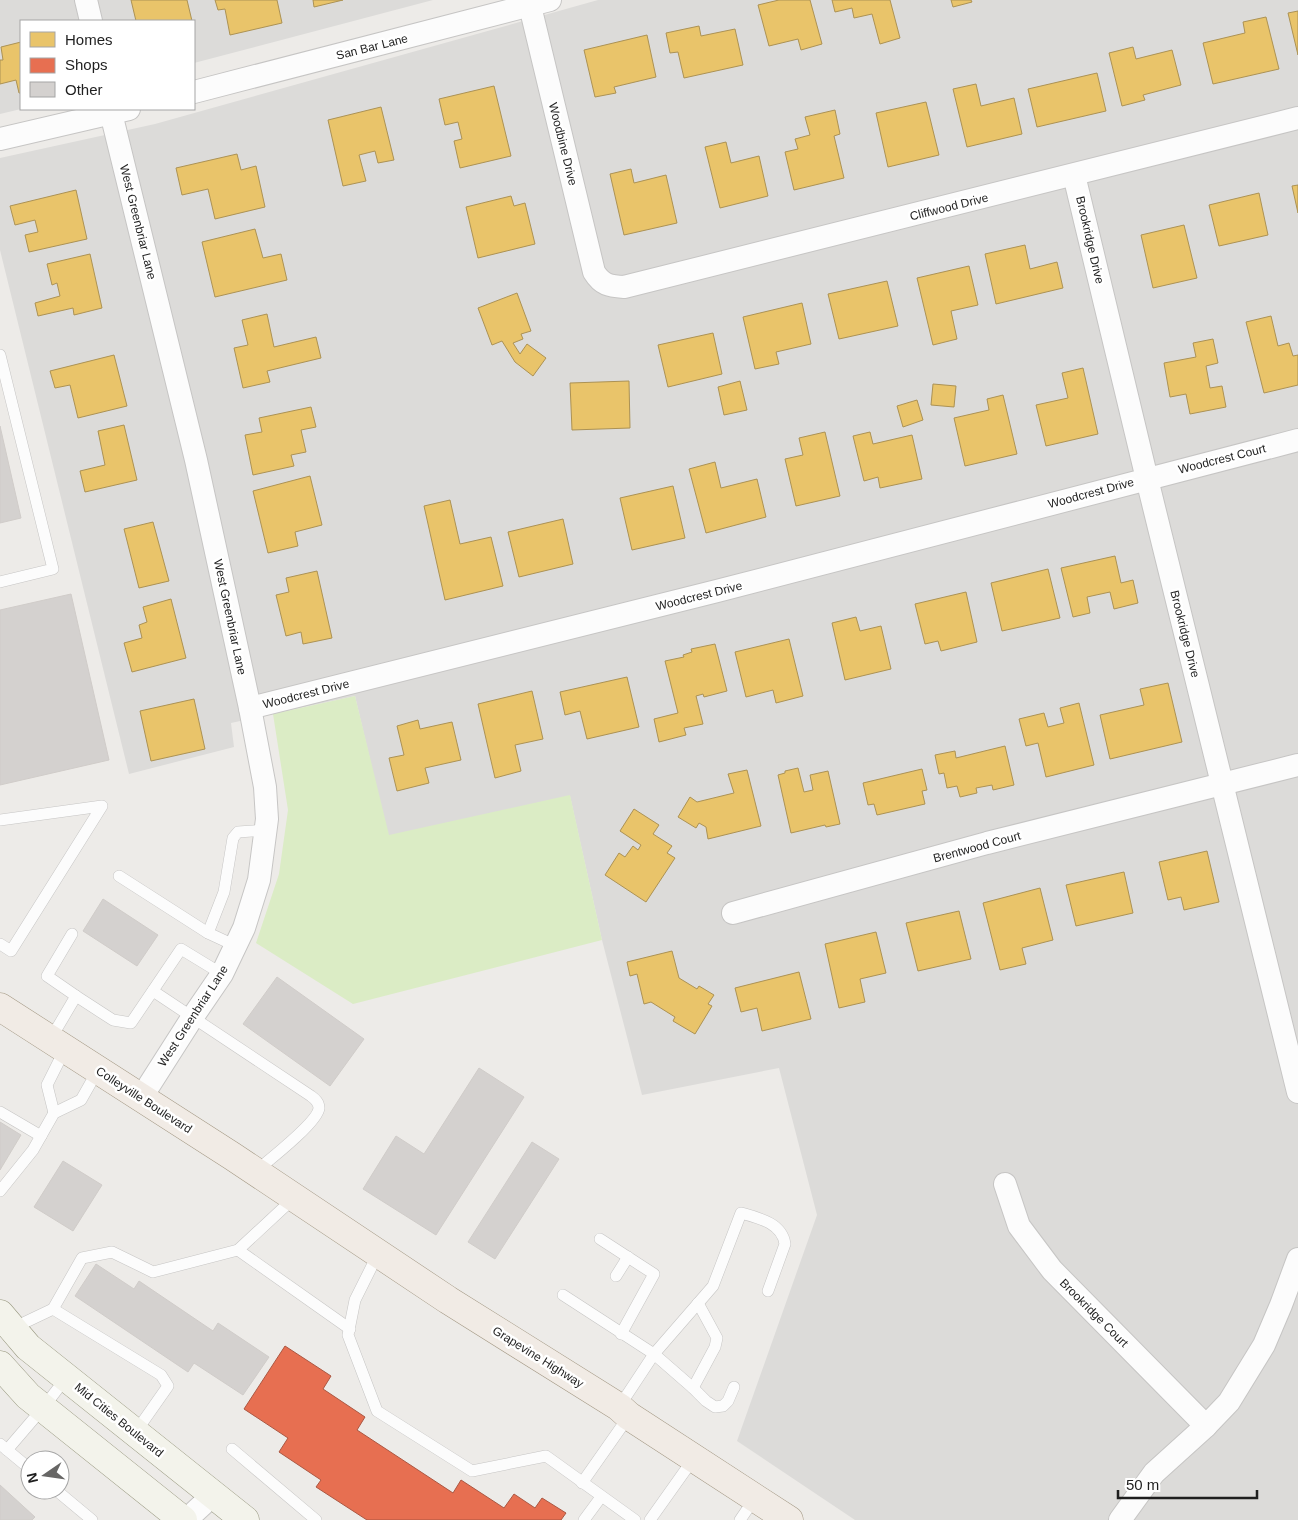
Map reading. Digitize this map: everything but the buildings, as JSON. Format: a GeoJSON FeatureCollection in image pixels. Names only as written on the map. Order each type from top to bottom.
{"type":"FeatureCollection","features":[{"type":"Feature","properties":{"kind":"main road","name":"Colleyville Boulevard"},"geometry":{"type":"LineString","coordinates":[[0,1008],[291,1196]]}},
{"type":"Feature","properties":{"kind":"main road","name":"Grapevine Highway"},"geometry":{"type":"LineString","coordinates":[[291,1196],[448,1300],[789,1520]]}},
{"type":"Feature","properties":{"kind":"main road","name":"Mid Cities Boulevard"},"geometry":{"type":"LineString","coordinates":[[6,1321],[28,1347],[244,1520]]}},
{"type":"Feature","properties":{"kind":"main road"},"geometry":{"type":"LineString","coordinates":[[0,1365],[28,1396],[185,1520]]}},
{"type":"Feature","properties":{"kind":"street"},"geometry":{"type":"LineString","coordinates":[[86,0],[90,20]]}},
{"type":"Feature","properties":{"kind":"street","name":"San Bar Lane"},"geometry":{"type":"LineString","coordinates":[[195,92],[540,3]]}},
{"type":"Feature","properties":{"kind":"street","name":"Woodbine Drive"},"geometry":{"type":"LineString","coordinates":[[540,3],[594,272],[600,281]]}},
{"type":"Feature","properties":{"kind":"street"},"geometry":{"type":"LineString","coordinates":[[0,139],[117,110]]}},
{"type":"Feature","properties":{"kind":"street","name":"West Greenbriar Lane"},"geometry":{"type":"LineString","coordinates":[[117,110],[250,708],[265,787],[267,819],[259,880],[244,928],[236,946],[222,974],[141,1098]]}},
{"type":"Feature","properties":{"kind":"street","name":"Cliffwood Drive"},"geometry":{"type":"LineString","coordinates":[[600,281],[608,286],[624,287],[1074,176],[1298,118]]}},
{"type":"Feature","properties":{"kind":"street","name":"Brookridge Drive"},"geometry":{"type":"LineString","coordinates":[[1074,176],[1298,1092]]}},
{"type":"Feature","properties":{"kind":"street","name":"Woodcrest Court"},"geometry":{"type":"LineString","coordinates":[[1147,479],[1298,440]]}},
{"type":"Feature","properties":{"kind":"street","name":"Woodcrest Drive"},"geometry":{"type":"LineString","coordinates":[[250,708],[717,591],[1147,479]]}},
{"type":"Feature","properties":{"kind":"street","name":"Brentwood Court"},"geometry":{"type":"LineString","coordinates":[[733,913],[987,843],[1298,766]]}},
{"type":"Feature","properties":{"kind":"street","name":"Brookridge Court"},"geometry":{"type":"LineString","coordinates":[[1005,1184],[1019,1226],[1052,1270],[1206,1426]]}},
{"type":"Feature","properties":{"kind":"street"},"geometry":{"type":"LineString","coordinates":[[1120,1520],[1154,1473],[1230,1402],[1264,1345],[1298,1259]]}},
{"type":"Feature","properties":{"kind":"street"},"geometry":{"type":"LineString","coordinates":[[185,1520],[213,1495]]}},
{"type":"Feature","properties":{"kind":"lane"},"geometry":{"type":"LineString","coordinates":[[0,355],[53,570],[0,582]]}},
{"type":"Feature","properties":{"kind":"lane"},"geometry":{"type":"LineString","coordinates":[[0,820],[102,806],[11,951],[0,944]]}},
{"type":"Feature","properties":{"kind":"lane"},"geometry":{"type":"LineString","coordinates":[[208,933],[224,892],[233,838],[238,832],[266,830]]}},
{"type":"Feature","properties":{"kind":"lane"},"geometry":{"type":"LineString","coordinates":[[119,876],[208,933],[236,946]]}},
{"type":"Feature","properties":{"kind":"lane"},"geometry":{"type":"LineString","coordinates":[[72,934],[47,976],[113,1020],[131,1023],[181,949],[222,974]]}},
{"type":"Feature","properties":{"kind":"lane"},"geometry":{"type":"LineString","coordinates":[[153,991],[318,1102],[319,1110],[312,1122],[255,1172]]}},
{"type":"Feature","properties":{"kind":"lane"},"geometry":{"type":"LineString","coordinates":[[54,1113],[47,1085],[57,1044],[76,996]]}},
{"type":"Feature","properties":{"kind":"lane"},"geometry":{"type":"LineString","coordinates":[[0,1191],[33,1150],[54,1113],[81,1100],[98,1070]]}},
{"type":"Feature","properties":{"kind":"lane"},"geometry":{"type":"LineString","coordinates":[[0,1112],[40,1136]]}},
{"type":"Feature","properties":{"kind":"lane"},"geometry":{"type":"LineString","coordinates":[[53,1309],[82,1258],[112,1252],[153,1272],[238,1250],[291,1196]]}},
{"type":"Feature","properties":{"kind":"lane"},"geometry":{"type":"LineString","coordinates":[[582,1483],[624,1412],[654,1354],[713,1286],[741,1213],[770,1223],[784,1237],[785,1244],[768,1291]]}},
{"type":"Feature","properties":{"kind":"lane"},"geometry":{"type":"LineString","coordinates":[[600,1240],[654,1274],[622,1334]]}},
{"type":"Feature","properties":{"kind":"lane"},"geometry":{"type":"LineString","coordinates":[[238,1250],[350,1329]]}},
{"type":"Feature","properties":{"kind":"lane"},"geometry":{"type":"LineString","coordinates":[[378,1254],[355,1300],[348,1335],[377,1411],[472,1471],[546,1456],[635,1520]]}},
{"type":"Feature","properties":{"kind":"lane"},"geometry":{"type":"LineString","coordinates":[[616,1276],[628,1256]]}},
{"type":"Feature","properties":{"kind":"lane"},"geometry":{"type":"LineString","coordinates":[[563,1295],[594,1309],[622,1334],[654,1354],[715,1407],[723,1406],[734,1387]]}},
{"type":"Feature","properties":{"kind":"lane"},"geometry":{"type":"LineString","coordinates":[[694,1388],[715,1347],[717,1338],[698,1303]]}},
{"type":"Feature","properties":{"kind":"lane"},"geometry":{"type":"LineString","coordinates":[[6,1321],[53,1309],[161,1375],[168,1386],[136,1434]]}},
{"type":"Feature","properties":{"kind":"lane"},"geometry":{"type":"LineString","coordinates":[[20,1461],[4,1447],[43,1408],[66,1378]]}},
{"type":"Feature","properties":{"kind":"lane"},"geometry":{"type":"LineString","coordinates":[[232,1449],[316,1520]]}},
{"type":"Feature","properties":{"kind":"lane"},"geometry":{"type":"LineString","coordinates":[[650,1520],[694,1458]]}},
{"type":"Feature","properties":{"kind":"lane"},"geometry":{"type":"LineString","coordinates":[[584,1520],[601,1497]]}},
{"type":"Feature","properties":{"kind":"lane"},"geometry":{"type":"LineString","coordinates":[[740,1520],[755,1498]]}},
{"type":"Feature","properties":{"kind":"lane"},"geometry":{"type":"LineString","coordinates":[[68,1500],[92,1520]]}},
{"type":"Feature","properties":{"kind":"shaded area"},"geometry":{"type":"Polygon","coordinates":[[[0,0],[433,0],[195,63],[195,20],[20,20],[20,109],[0,114],[0,0]]]}},
{"type":"Feature","properties":{"kind":"shaded area"},"geometry":{"type":"Polygon","coordinates":[[[598,0],[1298,0],[1298,1520],[855,1520],[737,1441],[817,1215],[779,1068],[642,1095],[602,940],[570,796],[388,836],[355,696],[231,723],[234,747],[129,774],[0,250],[0,158],[155,124],[598,0]]]}},
{"type":"Feature","properties":{"kind":"green space"},"geometry":{"type":"Polygon","coordinates":[[[355,696],[389,835],[570,795],[602,940],[353,1004],[256,943],[279,874],[288,810],[273,714],[355,696]]]}}]}
